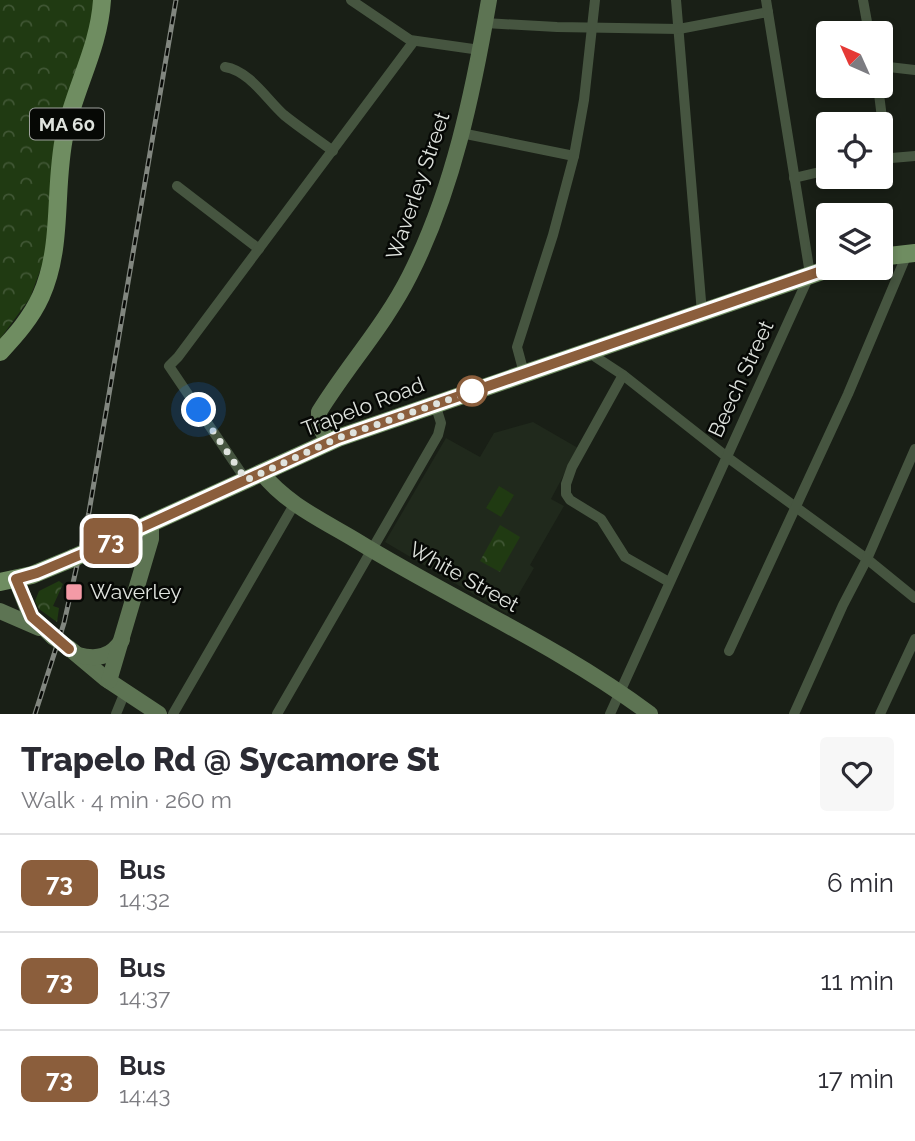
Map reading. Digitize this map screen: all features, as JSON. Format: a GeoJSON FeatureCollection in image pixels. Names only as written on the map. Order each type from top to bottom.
{"type":"FeatureCollection","features":[{"type":"Feature","properties":{"kind":"main road","name":"MA 60"},"geometry":{"type":"LineString","coordinates":[[0,352],[28,318],[46,282],[54,241],[63,140],[95,43],[102,0]]}},
{"type":"Feature","properties":{"kind":"main road"},"geometry":{"type":"LineString","coordinates":[[893,255],[911,253]]}},
{"type":"Feature","properties":{"kind":"main road","name":"Trapelo Road"},"geometry":{"type":"LineString","coordinates":[[8,581],[94,549],[328,442],[816,272]]}},
{"type":"Feature","properties":{"kind":"street"},"geometry":{"type":"LineString","coordinates":[[351,0],[414,41],[480,50]]}},
{"type":"Feature","properties":{"kind":"street","name":"Waverley Street"},"geometry":{"type":"LineString","coordinates":[[328,442],[319,425],[319,412],[382,325],[410,275],[441,198],[461,133],[489,0]]}},
{"type":"Feature","properties":{"kind":"street"},"geometry":{"type":"LineString","coordinates":[[524,373],[518,356],[519,342],[553,235],[574,156],[584,100],[595,0]]}},
{"type":"Feature","properties":{"kind":"street"},"geometry":{"type":"LineString","coordinates":[[676,0],[702,313]]}},
{"type":"Feature","properties":{"kind":"street"},"geometry":{"type":"LineString","coordinates":[[863,0],[867,21]]}},
{"type":"Feature","properties":{"kind":"street"},"geometry":{"type":"LineString","coordinates":[[485,23],[680,29],[767,6],[810,274]]}},
{"type":"Feature","properties":{"kind":"street"},"geometry":{"type":"LineString","coordinates":[[177,186],[260,249],[414,41]]}},
{"type":"Feature","properties":{"kind":"street"},"geometry":{"type":"LineString","coordinates":[[225,67],[234,69],[246,78],[283,114],[333,151]]}},
{"type":"Feature","properties":{"kind":"street"},"geometry":{"type":"LineString","coordinates":[[893,67],[915,70]]}},
{"type":"Feature","properties":{"kind":"street"},"geometry":{"type":"LineString","coordinates":[[461,133],[574,156]]}},
{"type":"Feature","properties":{"kind":"street"},"geometry":{"type":"LineString","coordinates":[[893,158],[915,156]]}},
{"type":"Feature","properties":{"kind":"street"},"geometry":{"type":"LineString","coordinates":[[794,178],[816,173]]}},
{"type":"Feature","properties":{"kind":"street","name":"White Street"},"geometry":{"type":"LineString","coordinates":[[260,249],[169,366],[254,477],[372,550],[621,692],[650,714]]}},
{"type":"Feature","properties":{"kind":"street"},"geometry":{"type":"LineString","coordinates":[[729,651],[911,253]]}},
{"type":"Feature","properties":{"kind":"street","name":"Beech Street"},"geometry":{"type":"LineString","coordinates":[[610,714],[810,274]]}},
{"type":"Feature","properties":{"kind":"street"},"geometry":{"type":"LineString","coordinates":[[587,352],[622,375],[915,598]]}},
{"type":"Feature","properties":{"kind":"street"},"geometry":{"type":"LineString","coordinates":[[622,375],[572,467],[566,490],[570,500],[601,519],[625,558],[669,582]]}},
{"type":"Feature","properties":{"kind":"street"},"geometry":{"type":"LineString","coordinates":[[277,714],[440,431],[441,423],[435,404]]}},
{"type":"Feature","properties":{"kind":"street"},"geometry":{"type":"LineString","coordinates":[[794,714],[915,449]]}},
{"type":"Feature","properties":{"kind":"street"},"geometry":{"type":"LineString","coordinates":[[173,714],[295,503]]}},
{"type":"Feature","properties":{"kind":"street"},"geometry":{"type":"LineString","coordinates":[[109,681],[124,638],[151,539],[151,523]]}},
{"type":"Feature","properties":{"kind":"street"},"geometry":{"type":"LineString","coordinates":[[8,581],[32,617],[53,637],[109,681],[159,714]]}},
{"type":"Feature","properties":{"kind":"street"},"geometry":{"type":"LineString","coordinates":[[0,611],[53,637]]}},
{"type":"Feature","properties":{"kind":"street"},"geometry":{"type":"LineString","coordinates":[[73,651],[90,657],[106,656],[124,638]]}},
{"type":"Feature","properties":{"kind":"street"},"geometry":{"type":"LineString","coordinates":[[880,714],[915,639]]}},
{"type":"Feature","properties":{"kind":"street"},"geometry":{"type":"LineString","coordinates":[[116,714],[125,692]]}},
{"type":"Feature","properties":{"kind":"shaded area"},"geometry":{"type":"Polygon","coordinates":[[[533,422],[578,448],[551,499],[564,506],[530,565],[534,568],[507,614],[385,542],[446,438],[480,457],[494,433],[533,422]]]}},
{"type":"Feature","properties":{"kind":"green space"},"geometry":{"type":"Polygon","coordinates":[[[0,0],[96,0],[44,260],[30,298],[0,339],[0,0]]]}},
{"type":"Feature","properties":{"kind":"green space"},"geometry":{"type":"Polygon","coordinates":[[[499,486],[514,495],[501,517],[486,508],[499,486]]]}},
{"type":"Feature","properties":{"kind":"green space"},"geometry":{"type":"Polygon","coordinates":[[[500,525],[520,537],[500,572],[480,561],[500,525]]]}},
{"type":"Feature","properties":{"kind":"green space"},"geometry":{"type":"Polygon","coordinates":[[[59,581],[63,584],[53,606],[59,608],[57,622],[39,609],[35,601],[39,591],[59,581]]]}},
{"type":"Feature","properties":{"kind":"railway"},"geometry":{"type":"LineString","coordinates":[[35,714],[64,623],[89,512],[176,0]]}},
{"type":"Feature","properties":{"kind":"bus line","name":"73"},"geometry":{"type":"LineString","coordinates":[[69,649],[32,617],[16,579],[94,549],[338,438],[816,272]]}},
{"type":"Feature","properties":{"kind":"place","name":"Waverley"},"geometry":{"type":"Point","coordinates":[74,592]}},
{"type":"Feature","properties":{"kind":"route"},"geometry":{"type":"LineString","coordinates":[[199,410],[246,480],[338,438],[482,388],[472,391]]}}]}
